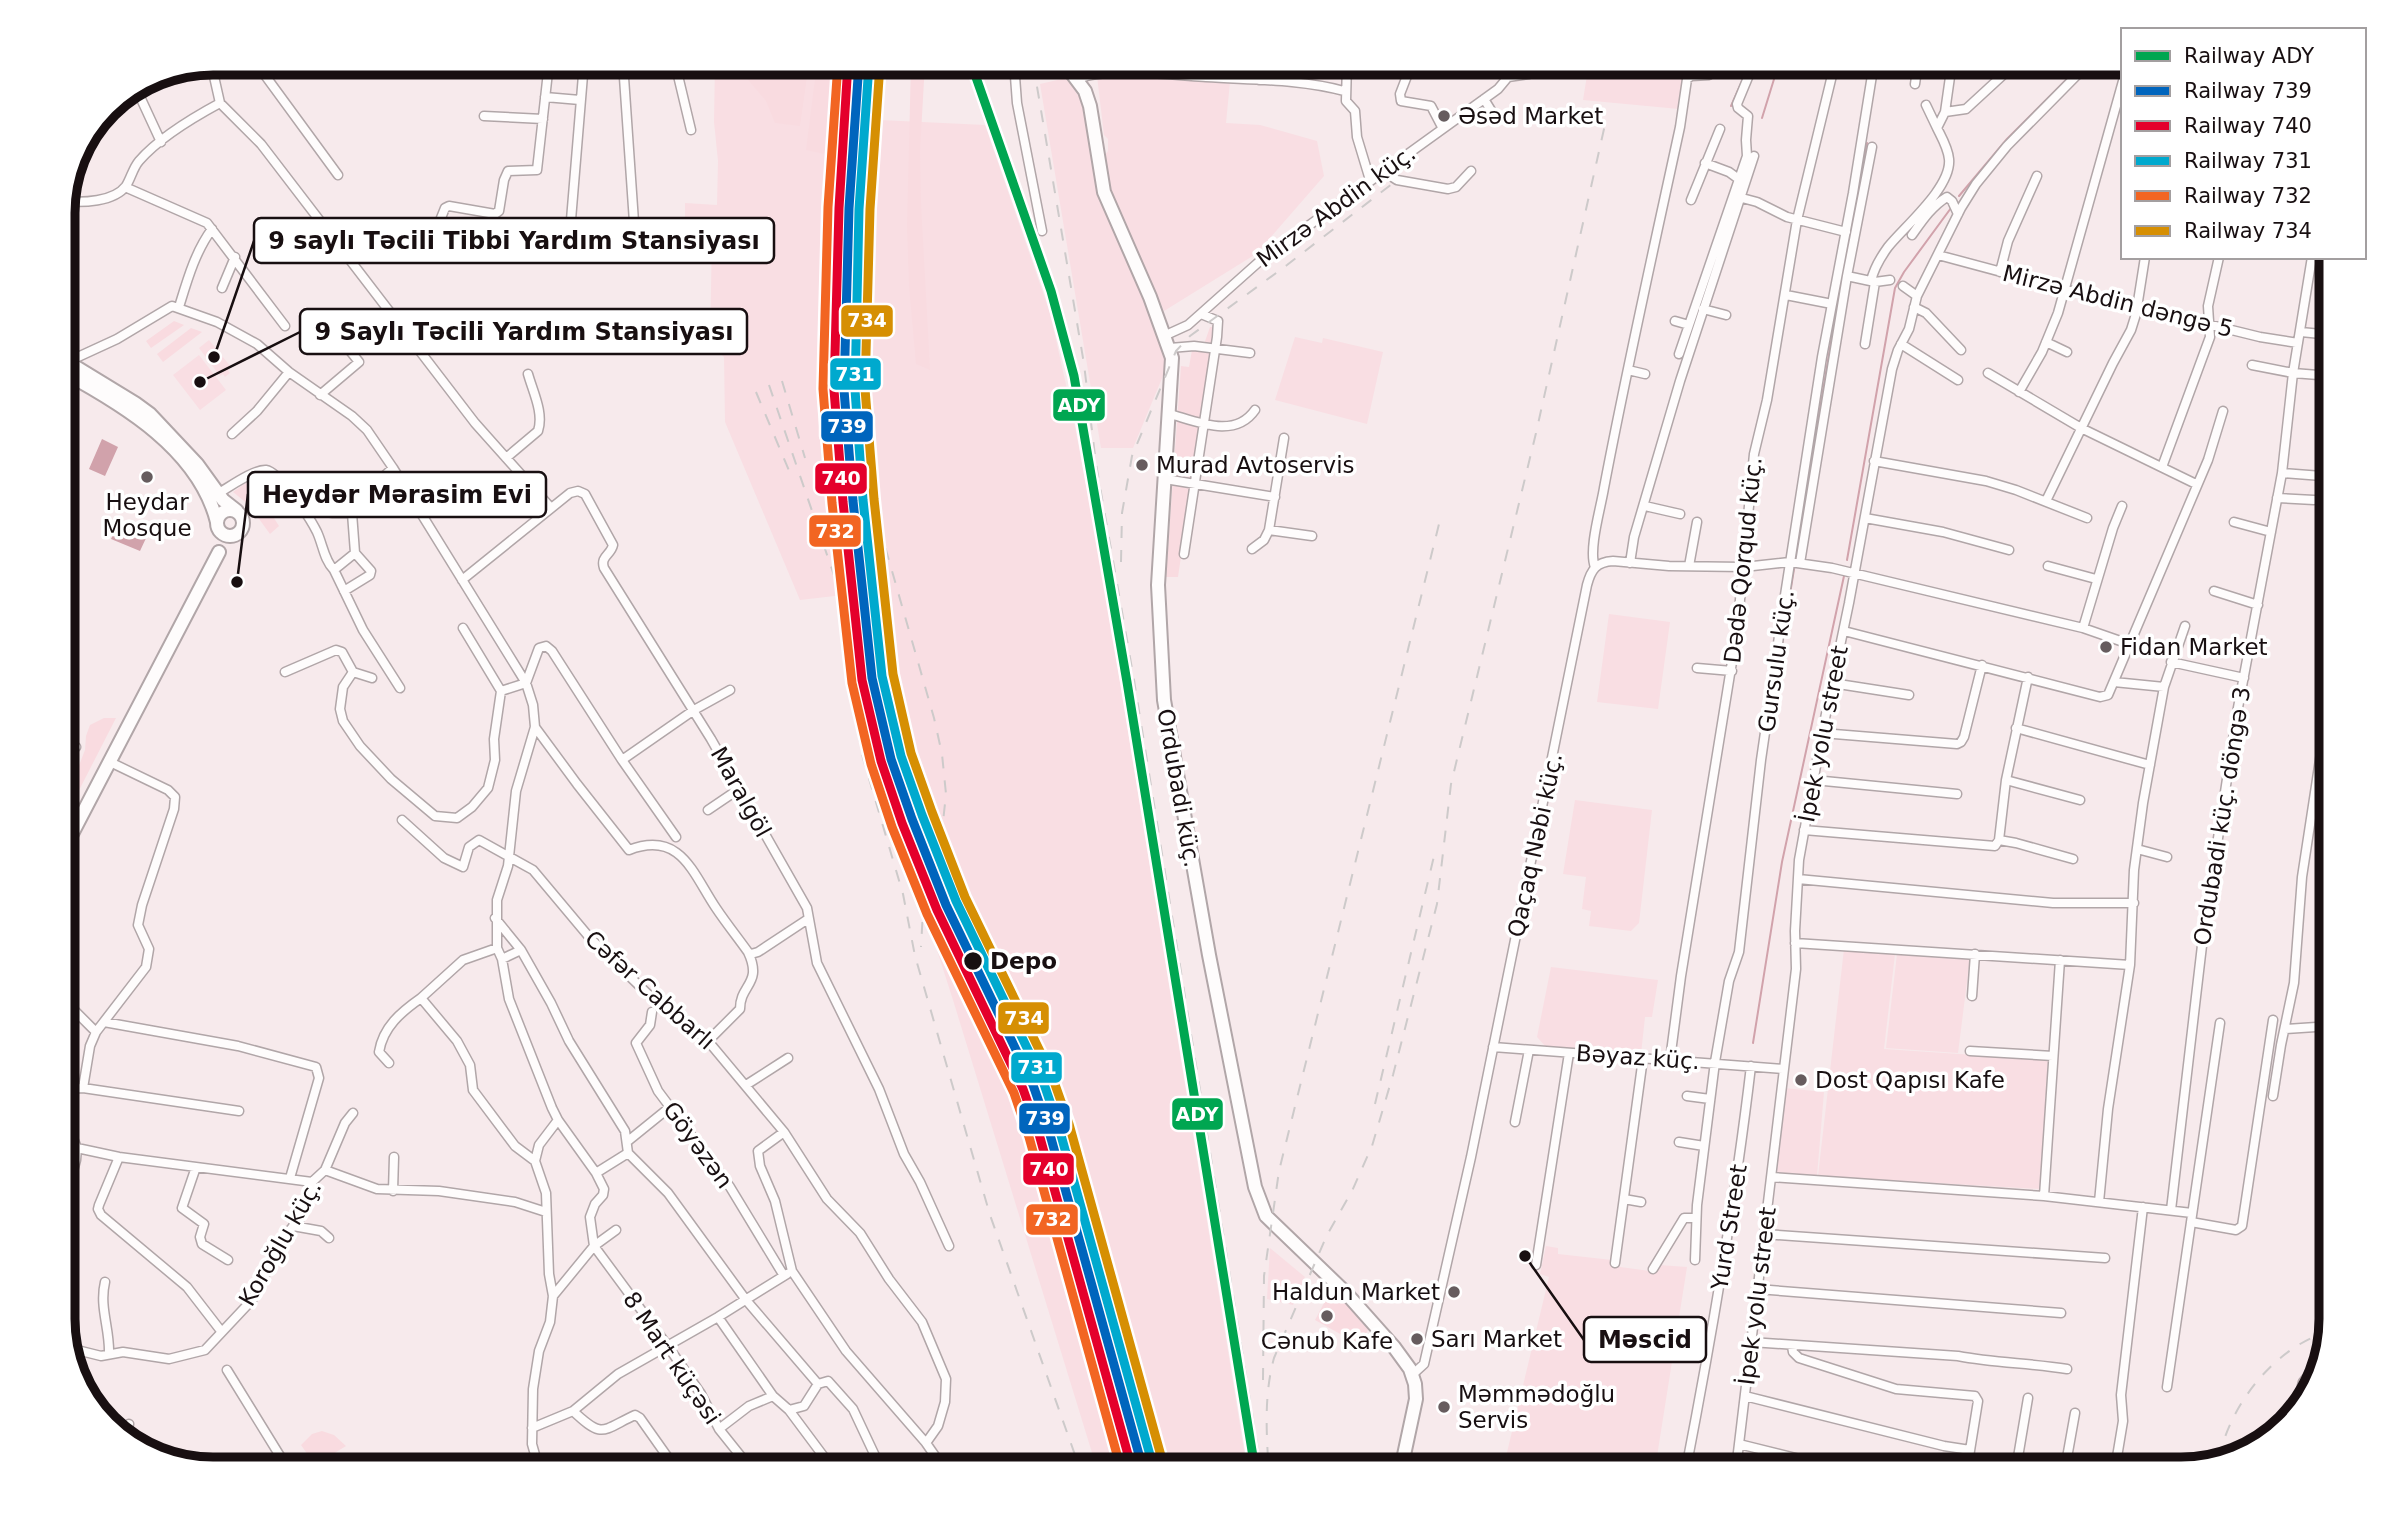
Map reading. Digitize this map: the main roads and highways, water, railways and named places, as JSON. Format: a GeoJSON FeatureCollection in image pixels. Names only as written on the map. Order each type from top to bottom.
{"type":"FeatureCollection","features":[{"type":"Feature","properties":{"kind":"main road","name":"Ordubadi küç."},"geometry":{"type":"LineString","coordinates":[[1074,75],[1085,91],[1090,106],[1104,192],[1170,348],[1173,369],[1158,585],[1164,700],[1209,955],[1255,1187],[1266,1216],[1346,1293],[1394,1347],[1412,1375],[1416,1391],[1415,1410],[1404,1457]]}},
{"type":"Feature","properties":{"kind":"main road"},"geometry":{"type":"LineString","coordinates":[[76,370],[135,402],[150,414],[197,464],[218,494],[242,516],[243,523],[241,529],[219,552],[76,826]]}},
{"type":"Feature","properties":{"kind":"main road"},"geometry":{"type":"LineString","coordinates":[[76,372],[158,434],[201,484],[223,534],[236,534]]}},
{"type":"Feature","properties":{"kind":"main road"},"geometry":{"type":"LineString","coordinates":[[219,552],[219,516],[224,511],[237,511]]}},
{"type":"Feature","properties":{"kind":"waterway"},"geometry":{"type":"LineString","coordinates":[[1731,106],[1745,75]]}},
{"type":"Feature","properties":{"kind":"waterway"},"geometry":{"type":"LineString","coordinates":[[1762,118],[1775,75]]}},
{"type":"Feature","properties":{"kind":"waterway"},"geometry":{"type":"LineString","coordinates":[[1959,196],[2007,139],[2071,75]]}},
{"type":"Feature","properties":{"kind":"waterway"},"geometry":{"type":"LineString","coordinates":[[1796,555],[1842,275],[1867,143]]}},
{"type":"Feature","properties":{"kind":"waterway"},"geometry":{"type":"LineString","coordinates":[[1847,560],[1895,288],[1951,208]]}},
{"type":"Feature","properties":{"kind":"waterway"},"geometry":{"type":"LineString","coordinates":[[1775,688],[1794,569]]}},
{"type":"Feature","properties":{"kind":"waterway"},"geometry":{"type":"LineString","coordinates":[[1753,1043],[1782,862],[1844,576]]}},
{"type":"Feature","properties":{"kind":"railway"},"geometry":{"type":"LineString","coordinates":[[844,75],[845,147],[820,402],[822,452],[843,583],[859,737],[903,894],[915,956],[990,1215],[1076,1457]]}},
{"type":"Feature","properties":{"kind":"railway"},"geometry":{"type":"LineString","coordinates":[[1035,75],[1259,1457]]}},
{"type":"Feature","properties":{"kind":"railway"},"geometry":{"type":"LineString","coordinates":[[1268,1457],[1267,1408],[1274,1358],[1327,1235],[1352,1191],[1372,1146],[1437,904],[1451,784],[1536,433],[1606,120]]}},
{"type":"Feature","properties":{"kind":"railway"},"geometry":{"type":"LineString","coordinates":[[861,143],[853,294],[855,359],[882,536],[934,718],[942,754],[946,794],[943,822],[923,911],[921,947]]}},
{"type":"Feature","properties":{"kind":"railway"},"geometry":{"type":"LineString","coordinates":[[1121,562],[1122,513],[1132,456],[1176,351],[1190,336],[1397,180]]}},
{"type":"Feature","properties":{"kind":"railway"},"geometry":{"type":"LineString","coordinates":[[782,381],[805,458]]}},
{"type":"Feature","properties":{"kind":"railway"},"geometry":{"type":"LineString","coordinates":[[769,385],[837,584]]}},
{"type":"Feature","properties":{"kind":"railway"},"geometry":{"type":"LineString","coordinates":[[756,392],[790,473]]}},
{"type":"Feature","properties":{"kind":"railway"},"geometry":{"type":"LineString","coordinates":[[1263,1380],[1264,1276],[1279,1171],[1441,516]]}},
{"type":"Feature","properties":{"kind":"railway"},"geometry":{"type":"LineString","coordinates":[[1375,1104],[1435,852]]}},
{"type":"Feature","properties":{"kind":"railway"},"geometry":{"type":"LineString","coordinates":[[2221,1450],[2233,1419],[2257,1382],[2289,1351],[2317,1336]]}},
{"type":"Feature","properties":{"kind":"rail line","name":"732"},"geometry":{"type":"LineString","coordinates":[[837,75],[828,207],[823,389],[832,503],[852,683],[871,764],[892,827],[927,914],[1014,1093],[1029,1137],[1118,1457]]}},
{"type":"Feature","properties":{"kind":"rail line","name":"740"},"geometry":{"type":"LineString","coordinates":[[847,75],[839,208],[834,390],[862,680],[881,761],[902,823],[937,910],[1023,1089],[1039,1134],[1129,1457]]}},
{"type":"Feature","properties":{"kind":"rail line","name":"739"},"geometry":{"type":"LineString","coordinates":[[858,75],[849,208],[844,390],[872,678],[891,759],[912,819],[946,905],[1033,1085],[1049,1131],[1140,1457]]}},
{"type":"Feature","properties":{"kind":"rail line","name":"731"},"geometry":{"type":"LineString","coordinates":[[868,75],[859,209],[855,390],[863,500],[882,676],[901,756],[956,901],[1043,1081],[1059,1128],[1150,1457]]}},
{"type":"Feature","properties":{"kind":"rail line","name":"734"},"geometry":{"type":"LineString","coordinates":[[879,75],[870,209],[865,389],[893,674],[911,753],[965,897],[1052,1076],[1069,1124],[1161,1457]]}},
{"type":"Feature","properties":{"kind":"rail line","name":"ADY"},"geometry":{"type":"LineString","coordinates":[[975,75],[1051,291],[1074,376],[1127,682],[1253,1457]]}},
{"type":"Feature","properties":{"kind":"place","name":"Əsəd Market"},"geometry":{"type":"Point","coordinates":[1444,116]}},
{"type":"Feature","properties":{"kind":"place","name":"9 saylı Təcili Tibbi Yardım Stansiyası"},"geometry":{"type":"Point","coordinates":[214,357]}},
{"type":"Feature","properties":{"kind":"place","name":"9 Saylı Təcili Yardım Stansiyası"},"geometry":{"type":"Point","coordinates":[200,382]}},
{"type":"Feature","properties":{"kind":"place","name":"Murad Avtoservis"},"geometry":{"type":"Point","coordinates":[1142,465]}},
{"type":"Feature","properties":{"kind":"place","name":"Heydar Mosque"},"geometry":{"type":"Point","coordinates":[147,477]}},
{"type":"Feature","properties":{"kind":"place","name":"Heydər Mərasim Evi"},"geometry":{"type":"Point","coordinates":[237,582]}},
{"type":"Feature","properties":{"kind":"place","name":"Fidan Market"},"geometry":{"type":"Point","coordinates":[2106,647]}},
{"type":"Feature","properties":{"kind":"place","name":"Depo"},"geometry":{"type":"Point","coordinates":[973,961]}},
{"type":"Feature","properties":{"kind":"place","name":"Dost Qapısı Kafe"},"geometry":{"type":"Point","coordinates":[1801,1080]}},
{"type":"Feature","properties":{"kind":"place","name":"Məscid"},"geometry":{"type":"Point","coordinates":[1525,1256]}},
{"type":"Feature","properties":{"kind":"place","name":"Haldun Market"},"geometry":{"type":"Point","coordinates":[1454,1292]}},
{"type":"Feature","properties":{"kind":"place","name":"Cənub Kafe"},"geometry":{"type":"Point","coordinates":[1327,1316]}},
{"type":"Feature","properties":{"kind":"place","name":"Sarı Market"},"geometry":{"type":"Point","coordinates":[1417,1339]}},
{"type":"Feature","properties":{"kind":"place","name":"Məmmədoğlu Servis"},"geometry":{"type":"Point","coordinates":[1444,1407]}}]}
